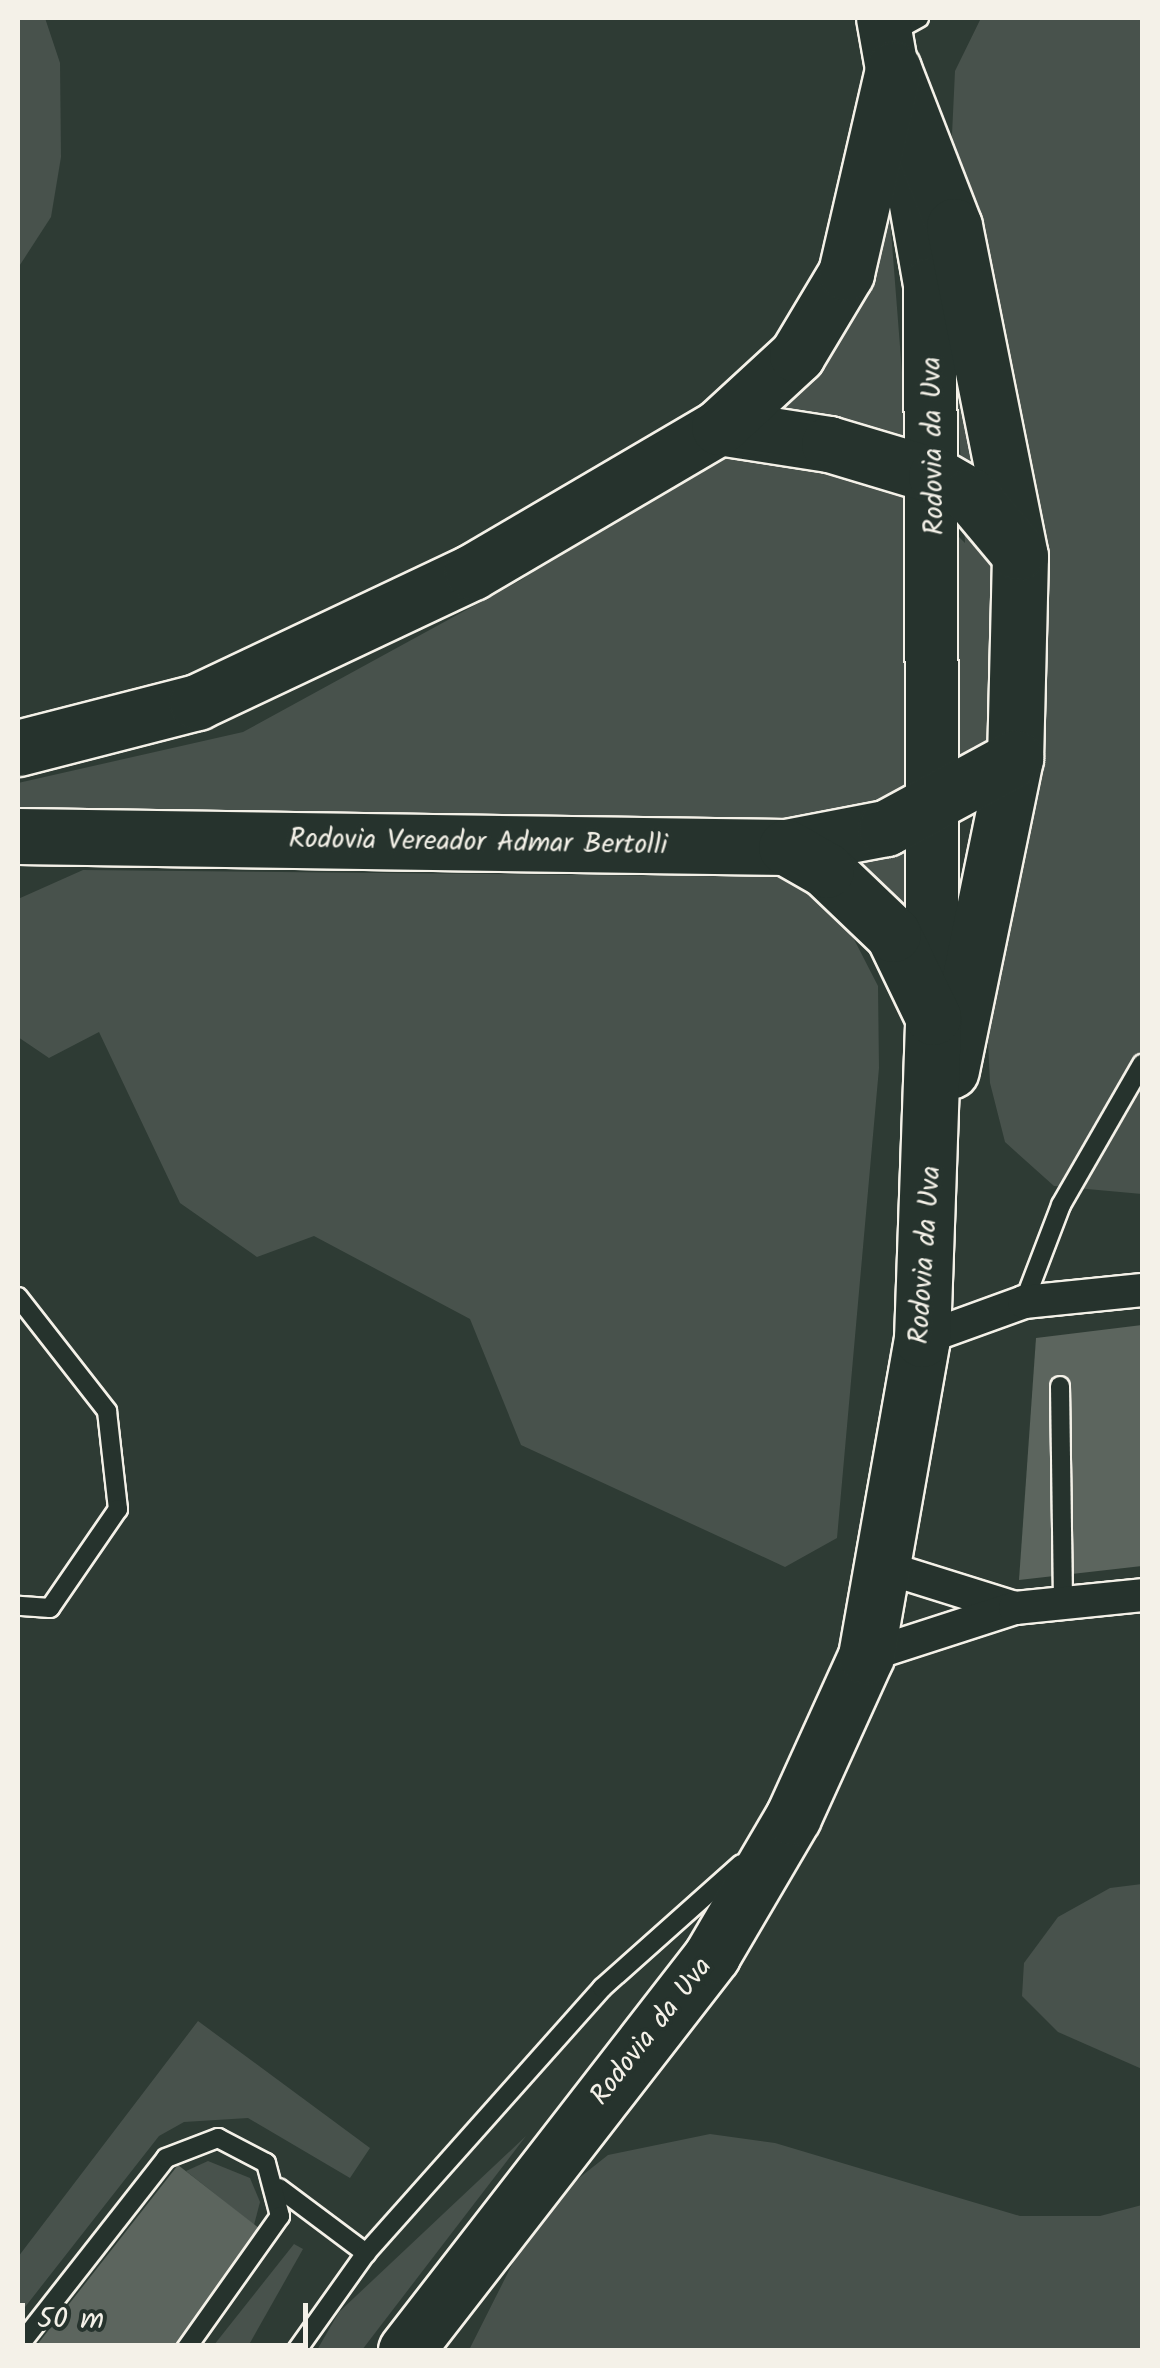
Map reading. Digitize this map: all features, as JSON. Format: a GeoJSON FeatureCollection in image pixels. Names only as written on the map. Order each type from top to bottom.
{"type":"FeatureCollection","features":[{"type":"Feature","properties":{"kind":"highway"},"geometry":{"type":"LineString","coordinates":[[18,748],[198,702],[472,572],[719,427],[797,355],[846,273],[896,35]]}},
{"type":"Feature","properties":{"kind":"highway"},"geometry":{"type":"LineString","coordinates":[[896,35],[954,226],[1020,556],[1015,758],[932,1161]]}},
{"type":"Feature","properties":{"kind":"highway"},"geometry":{"type":"LineString","coordinates":[[719,427],[829,444],[936,476],[970,496],[1020,556]]}},
{"type":"Feature","properties":{"kind":"highway","name":"Rodovia Vereador Admar Bertolli"},"geometry":{"type":"LineString","coordinates":[[18,836],[786,847],[836,841],[932,808],[1015,758]]}},
{"type":"Feature","properties":{"kind":"highway"},"geometry":{"type":"LineString","coordinates":[[786,847],[826,870],[883,922],[933,1017]]}},
{"type":"Feature","properties":{"kind":"highway","name":"Rodovia da Uva"},"geometry":{"type":"LineString","coordinates":[[406,2350],[712,1955],[793,1817],[866,1656],[887,1568],[922,1338],[932,1161],[933,1017]]}},
{"type":"Feature","properties":{"kind":"main road","name":"Rodovia da Uva"},"geometry":{"type":"LineString","coordinates":[[896,35],[930,284],[936,476],[933,1017]]}},
{"type":"Feature","properties":{"kind":"street"},"geometry":{"type":"LineString","coordinates":[[922,1338],[1024,1302],[1142,1290]]}},
{"type":"Feature","properties":{"kind":"street"},"geometry":{"type":"LineString","coordinates":[[887,1568],[1015,1608]]}},
{"type":"Feature","properties":{"kind":"street"},"geometry":{"type":"LineString","coordinates":[[866,1656],[1015,1608],[1142,1595]]}},
{"type":"Feature","properties":{"kind":"lane"},"geometry":{"type":"LineString","coordinates":[[1024,1302],[1062,1204],[1142,1064]]}},
{"type":"Feature","properties":{"kind":"lane"},"geometry":{"type":"LineString","coordinates":[[18,1298],[107,1410],[118,1508],[50,1608],[18,1606]]}},
{"type":"Feature","properties":{"kind":"lane"},"geometry":{"type":"LineString","coordinates":[[1060,1386],[1063,1604]]}},
{"type":"Feature","properties":{"kind":"lane"},"geometry":{"type":"LineString","coordinates":[[297,2350],[366,2253],[602,1988],[793,1817]]}},
{"type":"Feature","properties":{"kind":"lane"},"geometry":{"type":"LineString","coordinates":[[18,2347],[166,2158],[190,2142],[245,2146],[279,2188],[366,2253]]}},
{"type":"Feature","properties":{"kind":"lane"},"geometry":{"type":"LineString","coordinates":[[185,2350],[270,2242],[279,2188]]}},
{"type":"Feature","properties":{"kind":"shaded area"},"geometry":{"type":"Polygon","coordinates":[[[18,18],[45,18],[60,63],[61,157],[51,217],[18,268],[18,18]]]}},
{"type":"Feature","properties":{"kind":"shaded area"},"geometry":{"type":"Polygon","coordinates":[[[981,18],[1142,18],[1142,1194],[1054,1186],[1005,1142],[990,1083],[974,746],[959,773],[959,537],[965,543],[948,219],[955,71],[981,18]]]}},
{"type":"Feature","properties":{"kind":"shaded area"},"geometry":{"type":"Polygon","coordinates":[[[890,218],[908,449],[765,409],[816,369],[875,278],[890,218]]]}},
{"type":"Feature","properties":{"kind":"shaded area"},"geometry":{"type":"Polygon","coordinates":[[[765,450],[905,497],[907,809],[808,825],[18,810],[18,783],[243,732],[521,580],[693,459],[765,450]]]}},
{"type":"Feature","properties":{"kind":"shaded area"},"geometry":{"type":"Polygon","coordinates":[[[917,844],[916,921],[847,856],[917,844]]]}},
{"type":"Feature","properties":{"kind":"shaded area"},"geometry":{"type":"Polygon","coordinates":[[[83,870],[778,877],[840,912],[878,986],[879,1068],[837,1538],[785,1567],[521,1445],[470,1319],[314,1236],[257,1257],[180,1203],[99,1032],[49,1058],[18,1037],[18,899],[83,870]]]}},
{"type":"Feature","properties":{"kind":"shaded area"},"geometry":{"type":"Polygon","coordinates":[[[1142,1884],[1142,2069],[1058,2032],[1022,1996],[1024,1963],[1058,1917],[1110,1888],[1142,1884]]]}},
{"type":"Feature","properties":{"kind":"shaded area"},"geometry":{"type":"Polygon","coordinates":[[[198,2021],[370,2148],[350,2178],[248,2118],[184,2122],[159,2136],[18,2316],[18,2257],[198,2021]]]}},
{"type":"Feature","properties":{"kind":"shaded area"},"geometry":{"type":"Polygon","coordinates":[[[710,2134],[775,2143],[1020,2216],[1100,2216],[1142,2205],[1142,2350],[469,2350],[540,2209],[608,2155],[710,2134]]]}},
{"type":"Feature","properties":{"kind":"shaded area"},"geometry":{"type":"Polygon","coordinates":[[[526,2136],[362,2350],[317,2350],[339,2312],[526,2136]]]}},
{"type":"Feature","properties":{"kind":"shaded area"},"geometry":{"type":"Polygon","coordinates":[[[208,2161],[250,2178],[260,2202],[254,2225],[186,2171],[208,2161]]]}},
{"type":"Feature","properties":{"kind":"shaded area"},"geometry":{"type":"Polygon","coordinates":[[[294,2244],[303,2249],[246,2350],[210,2350],[294,2244]]]}},
{"type":"Feature","properties":{"kind":"building"},"geometry":{"type":"Polygon","coordinates":[[[1142,1325],[1142,1566],[1019,1580],[1036,1338],[1142,1325]]]}},
{"type":"Feature","properties":{"kind":"building"},"geometry":{"type":"Polygon","coordinates":[[[178,2165],[264,2232],[170,2350],[33,2350],[178,2165]]]}}]}
